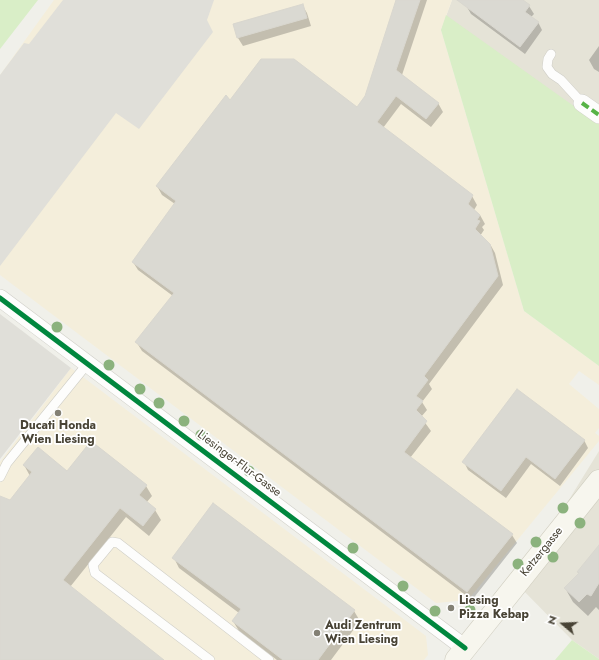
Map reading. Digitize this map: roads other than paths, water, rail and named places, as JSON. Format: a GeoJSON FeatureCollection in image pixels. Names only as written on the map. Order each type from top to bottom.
{"type":"FeatureCollection","features":[{"type":"Feature","properties":{"kind":"main road","name":"Ketzergasse"},"geometry":{"type":"LineString","coordinates":[[461,654],[599,481]]}},
{"type":"Feature","properties":{"kind":"street"},"geometry":{"type":"LineString","coordinates":[[582,103],[599,116]]}},
{"type":"Feature","properties":{"kind":"street","name":"Liesinger-Flur-Gasse"},"geometry":{"type":"LineString","coordinates":[[0,298],[88,363],[461,654]]}},
{"type":"Feature","properties":{"kind":"lane"},"geometry":{"type":"LineString","coordinates":[[551,54],[548,58],[548,67],[552,74],[561,80],[582,103]]}},
{"type":"Feature","properties":{"kind":"lane"},"geometry":{"type":"LineString","coordinates":[[0,477],[7,463],[88,363]]}},
{"type":"Feature","properties":{"kind":"lane"},"geometry":{"type":"LineString","coordinates":[[210,660],[95,573],[93,565],[112,542],[118,543],[269,660]]}},
{"type":"Feature","properties":{"kind":"place","name":"Ducati Honda Wien Liesing"},"geometry":{"type":"Point","coordinates":[58,413]}},
{"type":"Feature","properties":{"kind":"place","name":"Liesing Pizza Kebap"},"geometry":{"type":"Point","coordinates":[451,608]}},
{"type":"Feature","properties":{"kind":"place","name":"Audi Zentrum Wien Liesing"},"geometry":{"type":"Point","coordinates":[317,633]}}]}
